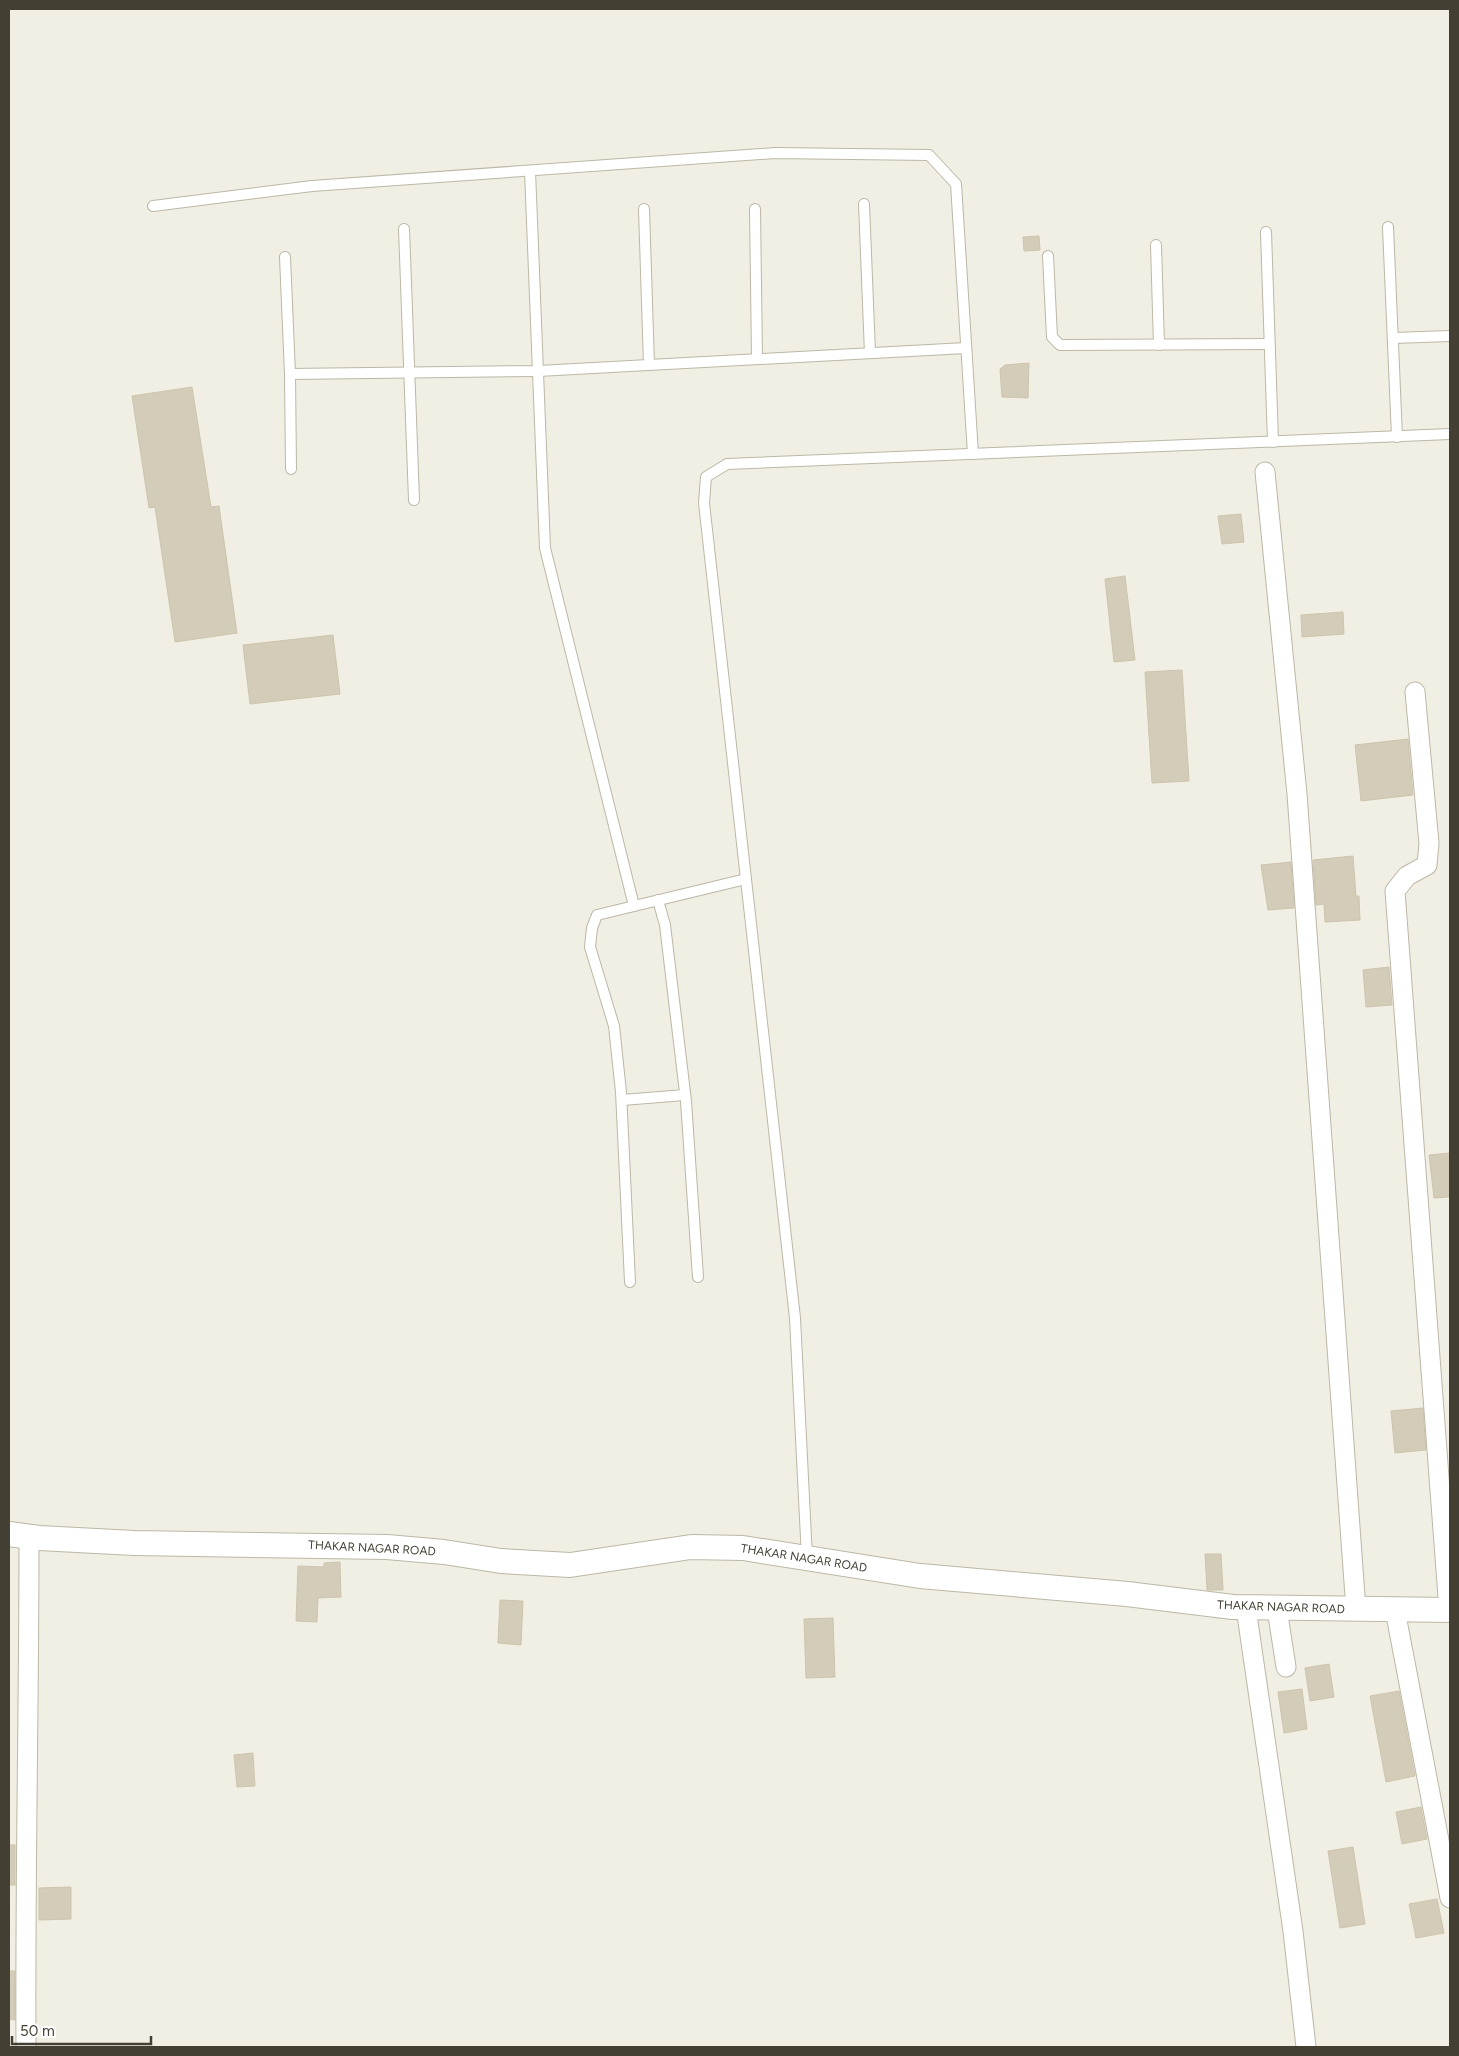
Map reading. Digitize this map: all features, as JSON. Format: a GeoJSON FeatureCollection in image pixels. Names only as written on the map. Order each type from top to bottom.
{"type":"FeatureCollection","features":[{"type":"Feature","properties":{"kind":"street"},"geometry":{"type":"LineString","coordinates":[[1265,472],[1297,794],[1356,1610]]}},
{"type":"Feature","properties":{"kind":"street"},"geometry":{"type":"LineString","coordinates":[[1415,692],[1429,843],[1426,865],[1407,876],[1395,891],[1450,1610]]}},
{"type":"Feature","properties":{"kind":"street"},"geometry":{"type":"LineString","coordinates":[[19,1535],[28,1772],[25,1917],[26,2047]]}},
{"type":"Feature","properties":{"kind":"street","name":"THAKAR NAGAR ROAD"},"geometry":{"type":"LineString","coordinates":[[19,1535],[134,1543],[387,1546],[501,1561],[570,1565],[691,1548],[743,1548],[920,1576],[1127,1594],[1246,1608],[1450,1610]]}},
{"type":"Feature","properties":{"kind":"street"},"geometry":{"type":"LineString","coordinates":[[1246,1608],[1293,1930],[1306,2047]]}},
{"type":"Feature","properties":{"kind":"street"},"geometry":{"type":"LineString","coordinates":[[1277,1608],[1286,1668]]}},
{"type":"Feature","properties":{"kind":"street"},"geometry":{"type":"LineString","coordinates":[[1395,1610],[1450,1898]]}},
{"type":"Feature","properties":{"kind":"lane"},"geometry":{"type":"LineString","coordinates":[[152,206],[312,186],[775,154],[929,155],[956,184],[973,454]]}},
{"type":"Feature","properties":{"kind":"lane"},"geometry":{"type":"LineString","coordinates":[[530,171],[545,548],[634,906]]}},
{"type":"Feature","properties":{"kind":"lane"},"geometry":{"type":"LineString","coordinates":[[864,204],[870,353]]}},
{"type":"Feature","properties":{"kind":"lane"},"geometry":{"type":"LineString","coordinates":[[644,209],[648,365]]}},
{"type":"Feature","properties":{"kind":"lane"},"geometry":{"type":"LineString","coordinates":[[755,209],[757,358]]}},
{"type":"Feature","properties":{"kind":"lane"},"geometry":{"type":"LineString","coordinates":[[1388,227],[1397,437]]}},
{"type":"Feature","properties":{"kind":"lane"},"geometry":{"type":"LineString","coordinates":[[404,229],[414,500]]}},
{"type":"Feature","properties":{"kind":"lane"},"geometry":{"type":"LineString","coordinates":[[1266,232],[1273,442]]}},
{"type":"Feature","properties":{"kind":"lane"},"geometry":{"type":"LineString","coordinates":[[1156,245],[1160,345]]}},
{"type":"Feature","properties":{"kind":"lane"},"geometry":{"type":"LineString","coordinates":[[1048,256],[1052,337],[1060,345],[1270,344]]}},
{"type":"Feature","properties":{"kind":"lane"},"geometry":{"type":"LineString","coordinates":[[285,257],[290,374],[291,469]]}},
{"type":"Feature","properties":{"kind":"lane"},"geometry":{"type":"LineString","coordinates":[[1393,338],[1450,336]]}},
{"type":"Feature","properties":{"kind":"lane"},"geometry":{"type":"LineString","coordinates":[[290,374],[538,371],[966,348]]}},
{"type":"Feature","properties":{"kind":"lane"},"geometry":{"type":"LineString","coordinates":[[807,1558],[795,1318],[704,503],[706,478],[727,464],[1450,434]]}},
{"type":"Feature","properties":{"kind":"lane"},"geometry":{"type":"LineString","coordinates":[[630,1282],[622,1100],[614,1026],[590,947],[592,928],[597,915],[746,880]]}},
{"type":"Feature","properties":{"kind":"lane"},"geometry":{"type":"LineString","coordinates":[[658,900],[665,925],[685,1095],[698,1277]]}},
{"type":"Feature","properties":{"kind":"lane"},"geometry":{"type":"LineString","coordinates":[[622,1100],[685,1095]]}},
{"type":"Feature","properties":{"kind":"building"},"geometry":{"type":"Polygon","coordinates":[[[1039,236],[1040,250],[1024,251],[1023,237],[1039,236]]]}},
{"type":"Feature","properties":{"kind":"building"},"geometry":{"type":"Polygon","coordinates":[[[1029,363],[1028,398],[1002,397],[1000,369],[1005,365],[1029,363]]]}},
{"type":"Feature","properties":{"kind":"building"},"geometry":{"type":"Polygon","coordinates":[[[192,387],[211,507],[219,506],[237,633],[175,642],[155,507],[149,508],[132,396],[192,387]]]}},
{"type":"Feature","properties":{"kind":"building"},"geometry":{"type":"Polygon","coordinates":[[[1241,514],[1244,542],[1222,544],[1218,516],[1241,514]]]}},
{"type":"Feature","properties":{"kind":"building"},"geometry":{"type":"Polygon","coordinates":[[[1125,576],[1135,660],[1114,662],[1105,579],[1125,576]]]}},
{"type":"Feature","properties":{"kind":"building"},"geometry":{"type":"Polygon","coordinates":[[[1343,612],[1344,634],[1302,637],[1301,615],[1343,612]]]}},
{"type":"Feature","properties":{"kind":"building"},"geometry":{"type":"Polygon","coordinates":[[[333,635],[340,694],[250,704],[243,645],[333,635]]]}},
{"type":"Feature","properties":{"kind":"building"},"geometry":{"type":"Polygon","coordinates":[[[1182,670],[1189,781],[1152,783],[1145,672],[1182,670]]]}},
{"type":"Feature","properties":{"kind":"building"},"geometry":{"type":"Polygon","coordinates":[[[1408,739],[1413,795],[1361,801],[1355,745],[1408,739]]]}},
{"type":"Feature","properties":{"kind":"building"},"geometry":{"type":"Polygon","coordinates":[[[1353,856],[1356,896],[1359,896],[1360,920],[1325,922],[1324,904],[1316,905],[1313,860],[1353,856]]]}},
{"type":"Feature","properties":{"kind":"building"},"geometry":{"type":"Polygon","coordinates":[[[1291,862],[1294,908],[1268,910],[1261,865],[1291,862]]]}},
{"type":"Feature","properties":{"kind":"building"},"geometry":{"type":"Polygon","coordinates":[[[1389,967],[1392,1005],[1366,1007],[1363,970],[1389,967]]]}},
{"type":"Feature","properties":{"kind":"building"},"geometry":{"type":"Polygon","coordinates":[[[1450,1153],[1450,1197],[1434,1198],[1429,1155],[1450,1153]]]}},
{"type":"Feature","properties":{"kind":"building"},"geometry":{"type":"Polygon","coordinates":[[[1423,1408],[1426,1450],[1395,1453],[1391,1411],[1423,1408]]]}},
{"type":"Feature","properties":{"kind":"building"},"geometry":{"type":"Polygon","coordinates":[[[1205,1554],[1221,1554],[1223,1590],[1207,1590],[1205,1554]]]}},
{"type":"Feature","properties":{"kind":"building"},"geometry":{"type":"Polygon","coordinates":[[[340,1562],[341,1597],[318,1598],[317,1622],[296,1621],[298,1566],[324,1567],[324,1563],[340,1562]]]}},
{"type":"Feature","properties":{"kind":"building"},"geometry":{"type":"Polygon","coordinates":[[[500,1600],[523,1601],[521,1645],[498,1643],[500,1600]]]}},
{"type":"Feature","properties":{"kind":"building"},"geometry":{"type":"Polygon","coordinates":[[[833,1618],[835,1677],[806,1678],[804,1619],[833,1618]]]}},
{"type":"Feature","properties":{"kind":"building"},"geometry":{"type":"Polygon","coordinates":[[[1329,1664],[1334,1697],[1310,1701],[1305,1668],[1329,1664]]]}},
{"type":"Feature","properties":{"kind":"building"},"geometry":{"type":"Polygon","coordinates":[[[1302,1689],[1307,1729],[1284,1733],[1278,1692],[1302,1689]]]}},
{"type":"Feature","properties":{"kind":"building"},"geometry":{"type":"Polygon","coordinates":[[[1399,1691],[1415,1776],[1386,1782],[1370,1696],[1399,1691]]]}},
{"type":"Feature","properties":{"kind":"building"},"geometry":{"type":"Polygon","coordinates":[[[253,1753],[255,1786],[237,1787],[234,1755],[253,1753]]]}},
{"type":"Feature","properties":{"kind":"building"},"geometry":{"type":"Polygon","coordinates":[[[1421,1807],[1427,1839],[1402,1844],[1396,1812],[1421,1807]]]}},
{"type":"Feature","properties":{"kind":"building"},"geometry":{"type":"Polygon","coordinates":[[[9,1845],[15,1845],[15,1885],[9,1885],[9,1845]]]}},
{"type":"Feature","properties":{"kind":"building"},"geometry":{"type":"Polygon","coordinates":[[[1353,1847],[1365,1924],[1340,1928],[1328,1851],[1353,1847]]]}},
{"type":"Feature","properties":{"kind":"building"},"geometry":{"type":"Polygon","coordinates":[[[71,1887],[71,1919],[39,1920],[39,1888],[71,1887]]]}},
{"type":"Feature","properties":{"kind":"building"},"geometry":{"type":"Polygon","coordinates":[[[1437,1899],[1444,1933],[1416,1938],[1409,1904],[1437,1899]]]}},
{"type":"Feature","properties":{"kind":"building"},"geometry":{"type":"Polygon","coordinates":[[[9,1971],[15,1971],[15,2020],[9,2019],[9,1971]]]}}]}
